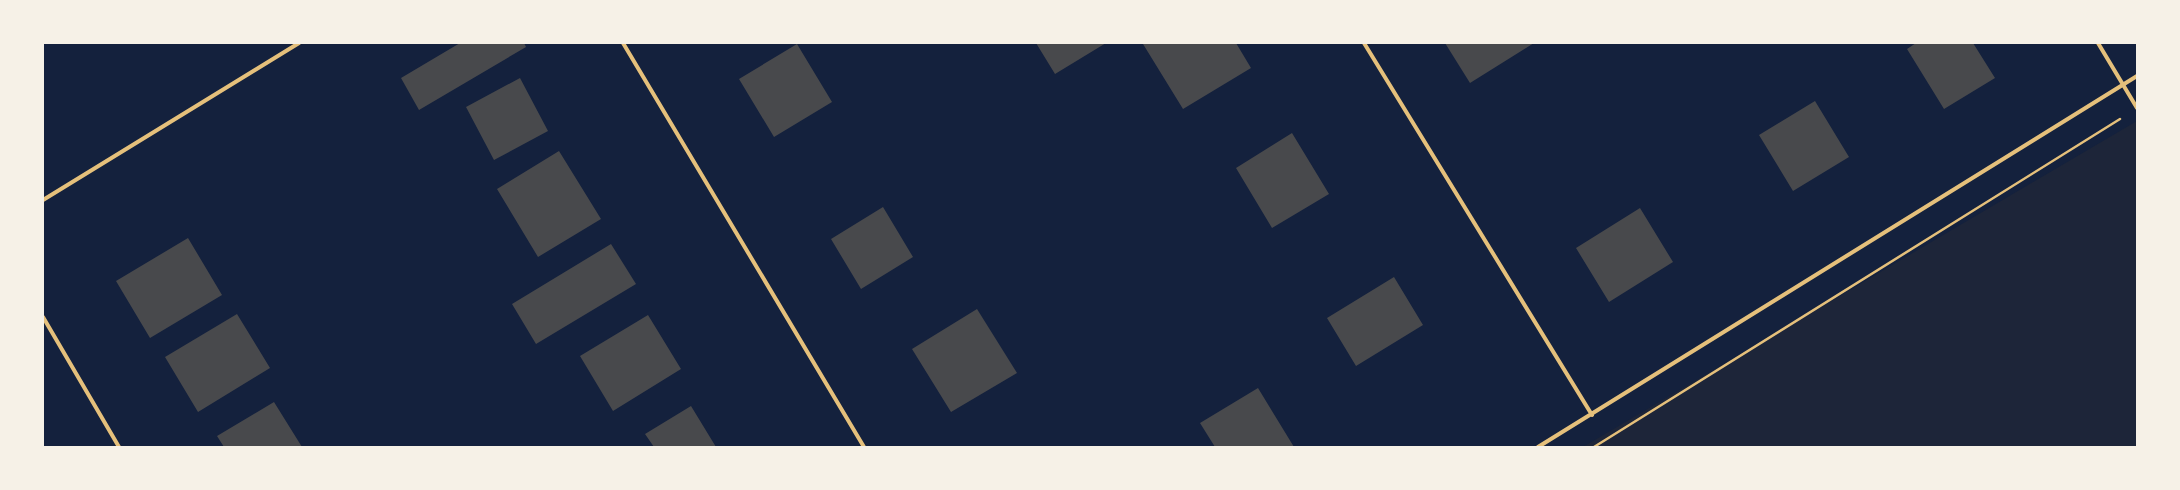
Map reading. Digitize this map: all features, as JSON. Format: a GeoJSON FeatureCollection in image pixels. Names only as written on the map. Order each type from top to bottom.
{"type":"FeatureCollection","features":[{"type":"Feature","properties":{"kind":"street"},"geometry":{"type":"LineString","coordinates":[[43,200],[299,43]]}},
{"type":"Feature","properties":{"kind":"street"},"geometry":{"type":"LineString","coordinates":[[623,43],[864,447]]}},
{"type":"Feature","properties":{"kind":"street"},"geometry":{"type":"LineString","coordinates":[[1364,43],[1592,415]]}},
{"type":"Feature","properties":{"kind":"street"},"geometry":{"type":"LineString","coordinates":[[2098,43],[2137,108]]}},
{"type":"Feature","properties":{"kind":"street"},"geometry":{"type":"LineString","coordinates":[[1538,447],[1592,415],[2137,76]]}},
{"type":"Feature","properties":{"kind":"street"},"geometry":{"type":"LineString","coordinates":[[43,317],[119,447]]}},
{"type":"Feature","properties":{"kind":"path"},"geometry":{"type":"LineString","coordinates":[[1594,447],[2123,117]]}},
{"type":"Feature","properties":{"kind":"shaded area"},"geometry":{"type":"Polygon","coordinates":[[[2137,121],[2137,447],[1583,447],[2137,121]]]}},
{"type":"Feature","properties":{"kind":"building"},"geometry":{"type":"Polygon","coordinates":[[[460,43],[524,43],[526,47],[419,110],[401,78],[460,43]]]}},
{"type":"Feature","properties":{"kind":"building"},"geometry":{"type":"Polygon","coordinates":[[[1036,43],[1106,43],[1055,74],[1036,43]]]}},
{"type":"Feature","properties":{"kind":"building"},"geometry":{"type":"Polygon","coordinates":[[[1236,43],[1251,68],[1183,109],[1143,44],[1236,43]]]}},
{"type":"Feature","properties":{"kind":"building"},"geometry":{"type":"Polygon","coordinates":[[[1445,43],[1534,43],[1470,83],[1445,43]]]}},
{"type":"Feature","properties":{"kind":"building"},"geometry":{"type":"Polygon","coordinates":[[[1916,43],[1973,43],[1995,78],[1944,109],[1907,49],[1916,43]]]}},
{"type":"Feature","properties":{"kind":"building"},"geometry":{"type":"Polygon","coordinates":[[[797,44],[832,102],[774,137],[739,79],[797,44]]]}},
{"type":"Feature","properties":{"kind":"building"},"geometry":{"type":"Polygon","coordinates":[[[520,78],[548,131],[494,160],[466,107],[520,78]]]}},
{"type":"Feature","properties":{"kind":"building"},"geometry":{"type":"Polygon","coordinates":[[[1815,101],[1849,157],[1793,191],[1759,135],[1815,101]]]}},
{"type":"Feature","properties":{"kind":"building"},"geometry":{"type":"Polygon","coordinates":[[[1292,133],[1329,194],[1272,228],[1236,168],[1292,133]]]}},
{"type":"Feature","properties":{"kind":"building"},"geometry":{"type":"Polygon","coordinates":[[[559,151],[601,219],[538,257],[497,189],[559,151]]]}},
{"type":"Feature","properties":{"kind":"building"},"geometry":{"type":"Polygon","coordinates":[[[883,207],[913,257],[861,289],[831,239],[883,207]]]}},
{"type":"Feature","properties":{"kind":"building"},"geometry":{"type":"Polygon","coordinates":[[[1640,208],[1673,262],[1609,302],[1576,248],[1640,208]]]}},
{"type":"Feature","properties":{"kind":"building"},"geometry":{"type":"Polygon","coordinates":[[[188,238],[222,295],[150,338],[116,281],[188,238]]]}},
{"type":"Feature","properties":{"kind":"building"},"geometry":{"type":"Polygon","coordinates":[[[611,244],[636,284],[536,344],[512,304],[611,244]]]}},
{"type":"Feature","properties":{"kind":"building"},"geometry":{"type":"Polygon","coordinates":[[[1394,277],[1423,325],[1356,366],[1327,318],[1394,277]]]}},
{"type":"Feature","properties":{"kind":"building"},"geometry":{"type":"Polygon","coordinates":[[[977,309],[1017,373],[951,412],[912,349],[977,309]]]}},
{"type":"Feature","properties":{"kind":"building"},"geometry":{"type":"Polygon","coordinates":[[[237,314],[270,368],[198,412],[165,357],[237,314]]]}},
{"type":"Feature","properties":{"kind":"building"},"geometry":{"type":"Polygon","coordinates":[[[648,315],[681,369],[613,411],[580,356],[648,315]]]}},
{"type":"Feature","properties":{"kind":"building"},"geometry":{"type":"Polygon","coordinates":[[[1258,388],[1294,447],[1215,447],[1200,423],[1258,388]]]}},
{"type":"Feature","properties":{"kind":"building"},"geometry":{"type":"Polygon","coordinates":[[[274,402],[302,447],[224,447],[217,436],[274,402]]]}},
{"type":"Feature","properties":{"kind":"building"},"geometry":{"type":"Polygon","coordinates":[[[691,406],[716,447],[654,447],[645,434],[691,406]]]}}]}
